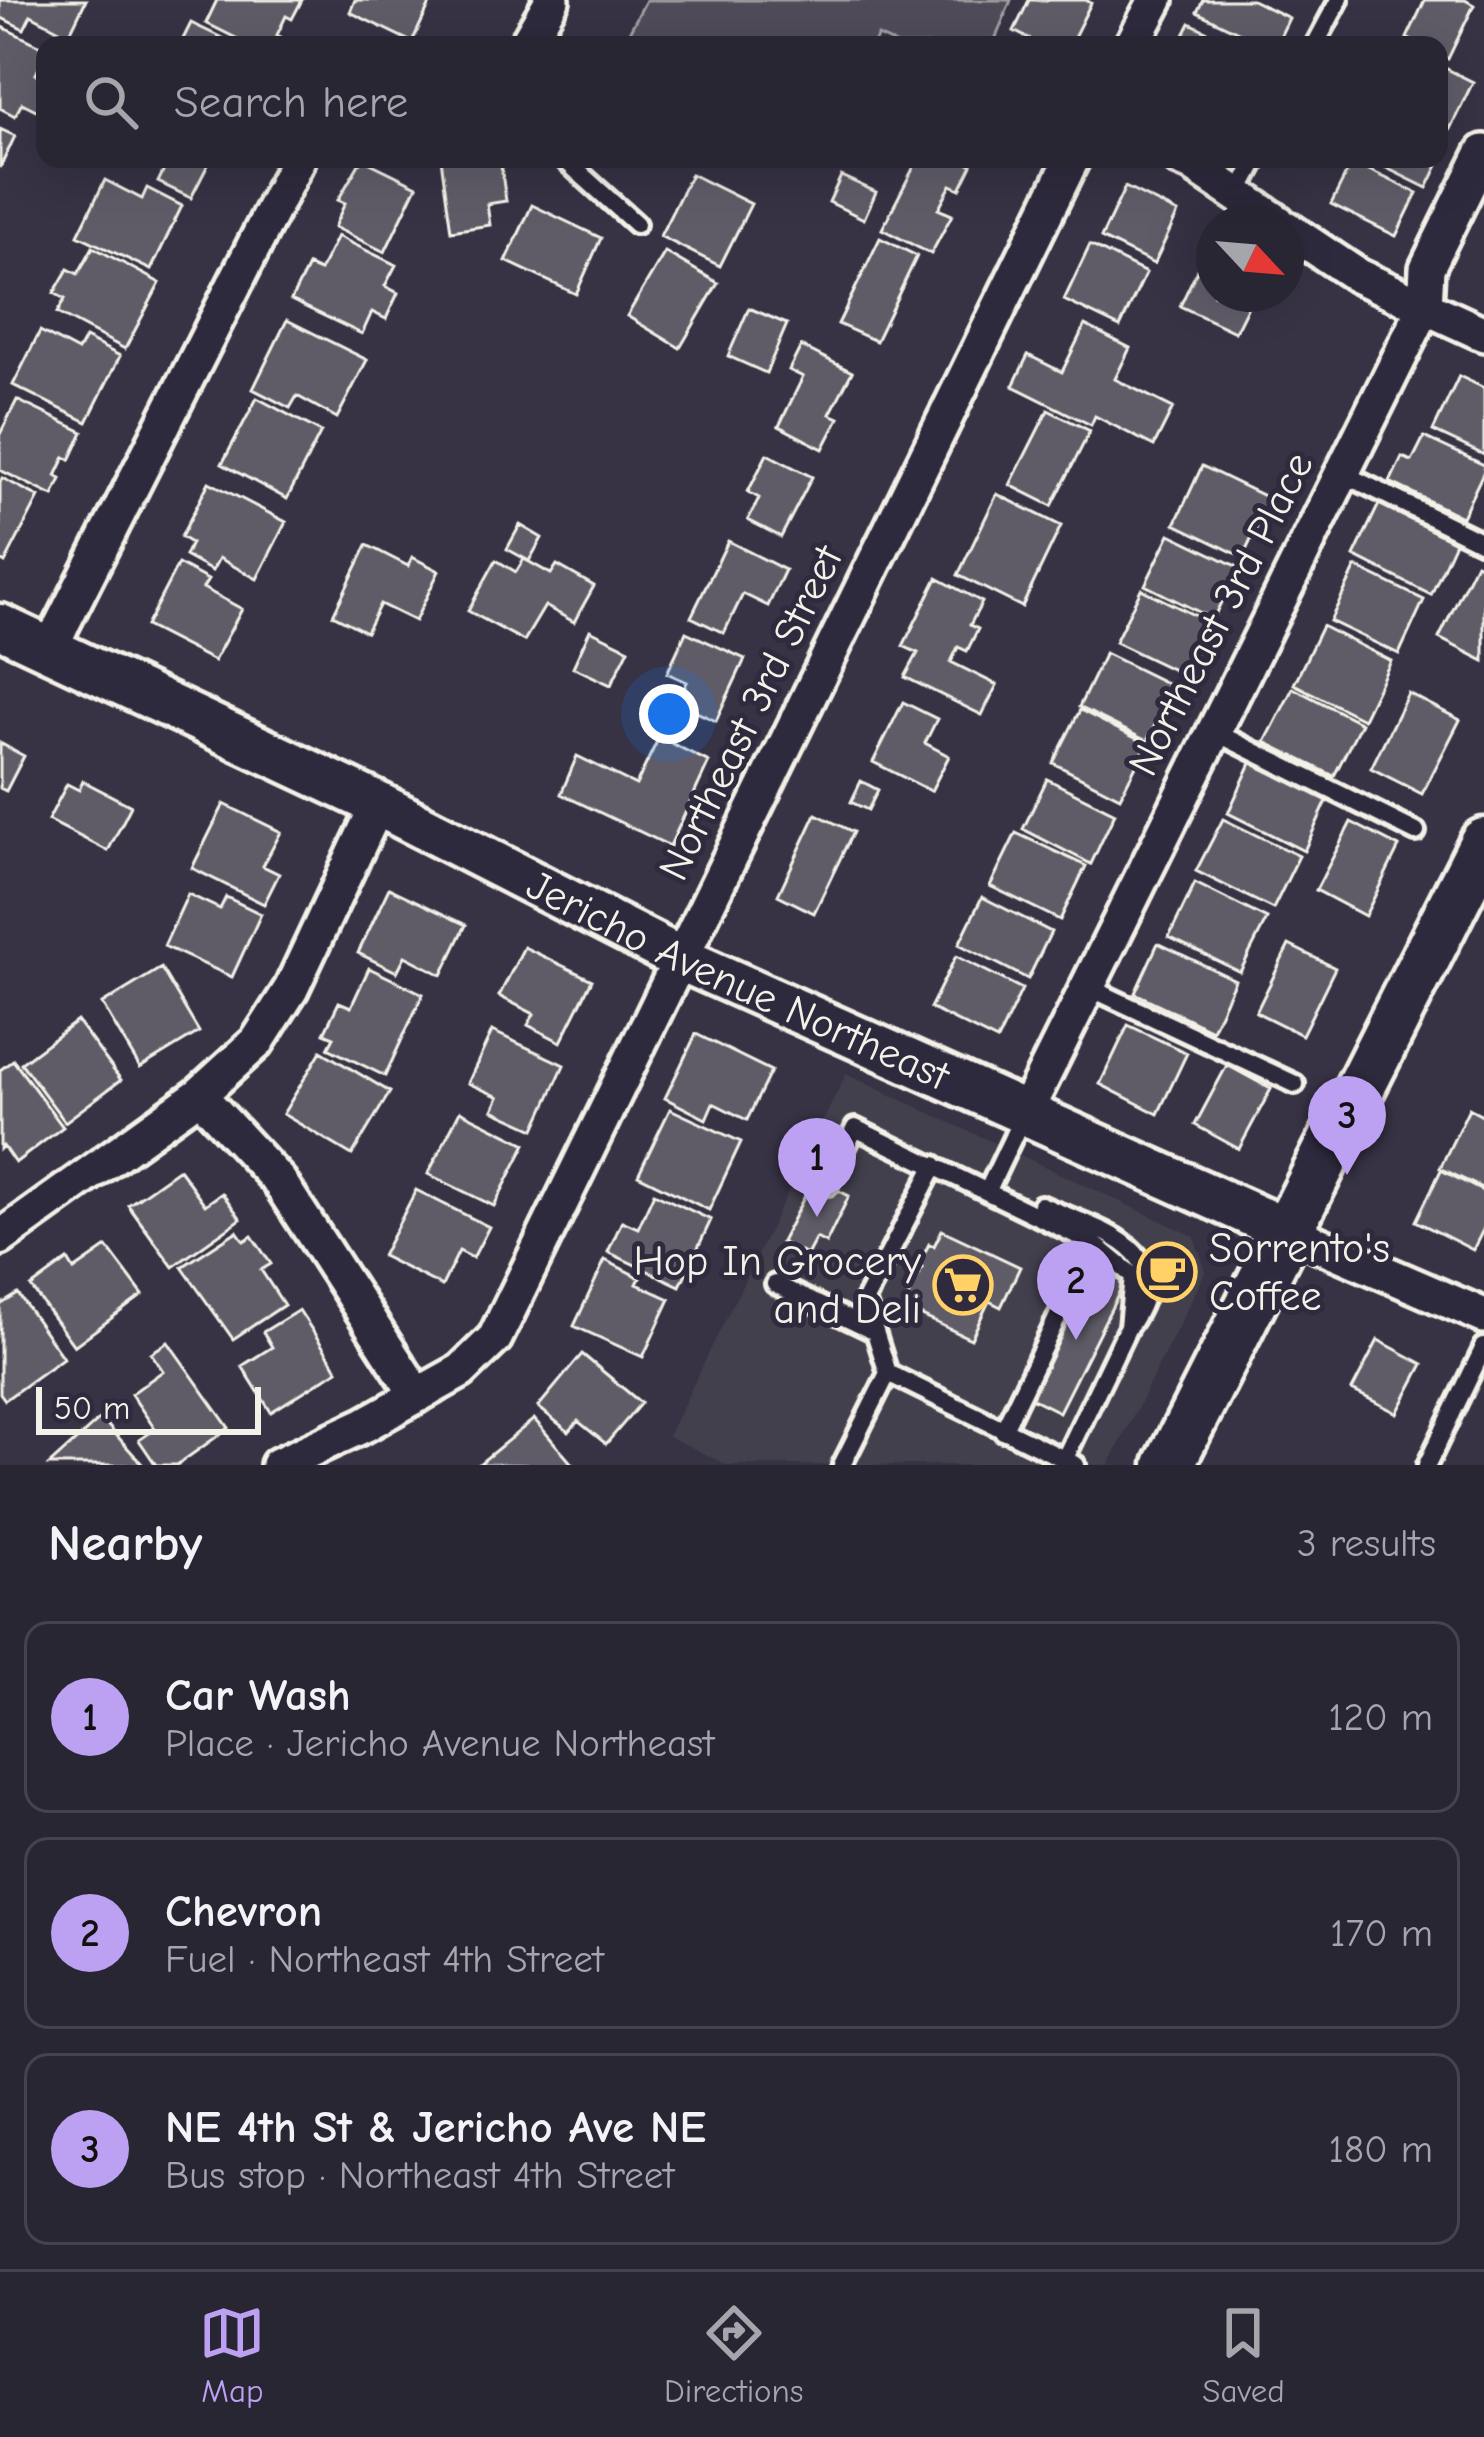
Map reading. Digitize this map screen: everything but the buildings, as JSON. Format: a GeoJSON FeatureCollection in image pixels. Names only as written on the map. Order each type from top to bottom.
{"type":"FeatureCollection","features":[{"type":"Feature","properties":{"kind":"main road"},"geometry":{"type":"LineString","coordinates":[[1169,1465],[1484,843]]}},
{"type":"Feature","properties":{"kind":"street"},"geometry":{"type":"LineString","coordinates":[[531,36],[552,0]]}},
{"type":"Feature","properties":{"kind":"street"},"geometry":{"type":"LineString","coordinates":[[1137,36],[1156,0]]}},
{"type":"Feature","properties":{"kind":"street","name":"Northeast 3rd Place"},"geometry":{"type":"LineString","coordinates":[[1024,1113],[1425,306],[1427,268],[1484,152]]}},
{"type":"Feature","properties":{"kind":"street"},"geometry":{"type":"LineString","coordinates":[[49,650],[293,168]]}},
{"type":"Feature","properties":{"kind":"street","name":"Northeast 3rd Street"},"geometry":{"type":"LineString","coordinates":[[278,1465],[460,1371],[495,1338],[1068,168]]}},
{"type":"Feature","properties":{"kind":"street"},"geometry":{"type":"LineString","coordinates":[[1194,168],[1251,204]]}},
{"type":"Feature","properties":{"kind":"street"},"geometry":{"type":"LineString","coordinates":[[1304,239],[1358,276],[1484,334]]}},
{"type":"Feature","properties":{"kind":"street","name":"Jericho Avenue Northeast"},"geometry":{"type":"LineString","coordinates":[[0,626],[379,805],[681,958],[1484,1316]]}},
{"type":"Feature","properties":{"kind":"street"},"geometry":{"type":"LineString","coordinates":[[0,1238],[199,1095],[257,1042],[291,989],[379,805]]}},
{"type":"Feature","properties":{"kind":"street"},"geometry":{"type":"LineString","coordinates":[[199,1095],[279,1181],[417,1395]]}},
{"type":"Feature","properties":{"kind":"lane"},"geometry":{"type":"LineString","coordinates":[[1321,36],[1339,0]]}},
{"type":"Feature","properties":{"kind":"lane"},"geometry":{"type":"LineString","coordinates":[[574,168],[636,224]]}},
{"type":"Feature","properties":{"kind":"lane"},"geometry":{"type":"LineString","coordinates":[[1238,195],[1252,168]]}},
{"type":"Feature","properties":{"kind":"lane"},"geometry":{"type":"LineString","coordinates":[[1342,473],[1484,542]]}},
{"type":"Feature","properties":{"kind":"lane"},"geometry":{"type":"LineString","coordinates":[[1213,731],[1416,832]]}},
{"type":"Feature","properties":{"kind":"lane"},"geometry":{"type":"LineString","coordinates":[[1086,986],[1295,1084]]}},
{"type":"Feature","properties":{"kind":"lane"},"geometry":{"type":"LineString","coordinates":[[989,1187],[1024,1113]]}},
{"type":"Feature","properties":{"kind":"lane"},"geometry":{"type":"LineString","coordinates":[[827,1185],[855,1128],[1132,1247],[1147,1272],[1145,1301],[1128,1327],[1070,1462],[888,1373]]}},
{"type":"Feature","properties":{"kind":"lane"},"geometry":{"type":"LineString","coordinates":[[842,1465],[888,1373],[865,1300],[934,1165]]}},
{"type":"Feature","properties":{"kind":"lane"},"geometry":{"type":"LineString","coordinates":[[989,1187],[1093,1243],[1133,1276],[1128,1327]]}},
{"type":"Feature","properties":{"kind":"lane"},"geometry":{"type":"LineString","coordinates":[[1004,1431],[1093,1243]]}},
{"type":"Feature","properties":{"kind":"lane"},"geometry":{"type":"LineString","coordinates":[[776,1284],[875,1332]]}},
{"type":"Feature","properties":{"kind":"lane"},"geometry":{"type":"LineString","coordinates":[[1427,1465],[1484,1347]]}},
{"type":"Feature","properties":{"kind":"shaded area"},"geometry":{"type":"Polygon","coordinates":[[[646,0],[1011,0],[997,36],[627,36],[646,0]]]}},
{"type":"Feature","properties":{"kind":"shaded area"},"geometry":{"type":"Polygon","coordinates":[[[846,1074],[1194,1236],[1206,1271],[1109,1465],[727,1465],[668,1436],[846,1074]]]}},
{"type":"Feature","properties":{"kind":"place","name":"NE 4th St & Jericho Ave NE"},"geometry":{"type":"Point","coordinates":[1347,1175]}},
{"type":"Feature","properties":{"kind":"place","name":"Car Wash"},"geometry":{"type":"Point","coordinates":[817,1217]}},
{"type":"Feature","properties":{"kind":"place","name":"Sorrento's Coffee"},"geometry":{"type":"Point","coordinates":[1167,1272]}},
{"type":"Feature","properties":{"kind":"place","name":"Hop In Grocery and Deli"},"geometry":{"type":"Point","coordinates":[963,1285]}},
{"type":"Feature","properties":{"kind":"place","name":"Chevron"},"geometry":{"type":"Point","coordinates":[1076,1340]}}]}
